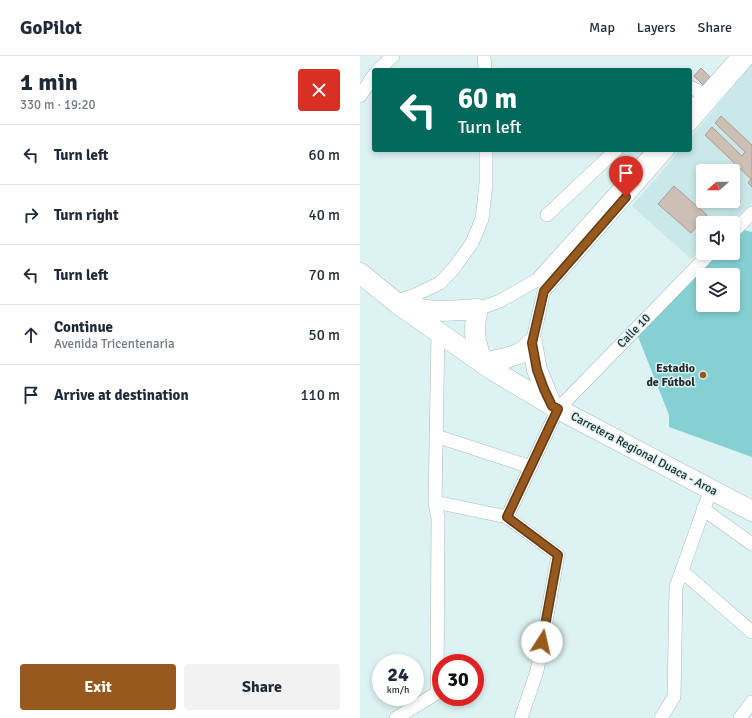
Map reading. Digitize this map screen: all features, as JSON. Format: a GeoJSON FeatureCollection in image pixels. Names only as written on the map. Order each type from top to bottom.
{"type":"FeatureCollection","features":[{"type":"Feature","properties":{"kind":"main road"},"geometry":{"type":"LineString","coordinates":[[363,275],[411,307],[441,311],[478,309],[475,321],[475,338],[482,363],[521,353],[532,343]]}},
{"type":"Feature","properties":{"kind":"main road","name":"Carretera Regional Duaca - Aroa"},"geometry":{"type":"LineString","coordinates":[[363,275],[398,304],[482,363],[555,407],[752,511]]}},
{"type":"Feature","properties":{"kind":"main road"},"geometry":{"type":"LineString","coordinates":[[532,343],[537,370],[555,407]]}},
{"type":"Feature","properties":{"kind":"street"},"geometry":{"type":"LineString","coordinates":[[380,68],[393,56]]}},
{"type":"Feature","properties":{"kind":"street"},"geometry":{"type":"LineString","coordinates":[[484,56],[484,68]]}},
{"type":"Feature","properties":{"kind":"street"},"geometry":{"type":"LineString","coordinates":[[692,108],[738,56]]}},
{"type":"Feature","properties":{"kind":"street"},"geometry":{"type":"LineString","coordinates":[[692,123],[750,56]]}},
{"type":"Feature","properties":{"kind":"street"},"geometry":{"type":"LineString","coordinates":[[360,96],[372,78]]}},
{"type":"Feature","properties":{"kind":"street"},"geometry":{"type":"LineString","coordinates":[[692,88],[704,94]]}},
{"type":"Feature","properties":{"kind":"street"},"geometry":{"type":"LineString","coordinates":[[400,300],[413,296],[440,283],[454,268],[472,243],[482,219],[486,184],[486,152]]}},
{"type":"Feature","properties":{"kind":"street"},"geometry":{"type":"LineString","coordinates":[[547,215],[614,152]]}},
{"type":"Feature","properties":{"kind":"street"},"geometry":{"type":"LineString","coordinates":[[478,309],[500,301],[537,280],[652,152]]}},
{"type":"Feature","properties":{"kind":"street"},"geometry":{"type":"LineString","coordinates":[[532,343],[544,291],[666,152]]}},
{"type":"Feature","properties":{"kind":"street"},"geometry":{"type":"LineString","coordinates":[[740,225],[752,214]]}},
{"type":"Feature","properties":{"kind":"street","name":"Calle 10"},"geometry":{"type":"LineString","coordinates":[[507,517],[531,467],[555,407],[703,260]]}},
{"type":"Feature","properties":{"kind":"street"},"geometry":{"type":"LineString","coordinates":[[396,718],[437,693],[438,518],[435,502],[438,333]]}},
{"type":"Feature","properties":{"kind":"street"},"geometry":{"type":"LineString","coordinates":[[436,436],[531,467]]}},
{"type":"Feature","properties":{"kind":"street"},"geometry":{"type":"LineString","coordinates":[[661,718],[674,697],[676,587],[711,489]]}},
{"type":"Feature","properties":{"kind":"street"},"geometry":{"type":"LineString","coordinates":[[435,502],[507,517],[558,555],[537,671],[521,718]]}},
{"type":"Feature","properties":{"kind":"street"},"geometry":{"type":"LineString","coordinates":[[703,509],[752,544]]}},
{"type":"Feature","properties":{"kind":"street"},"geometry":{"type":"LineString","coordinates":[[682,571],[752,632]]}},
{"type":"Feature","properties":{"kind":"street"},"geometry":{"type":"LineString","coordinates":[[740,718],[752,702]]}},
{"type":"Feature","properties":{"kind":"shaded area"},"geometry":{"type":"Polygon","coordinates":[[[752,64],[752,203],[738,216],[696,216],[696,254],[691,259],[632,206],[678,152],[692,152],[692,136],[752,64]]]}},
{"type":"Feature","properties":{"kind":"shaded area","name":"Estadio de Fútbol"},"geometry":{"type":"Polygon","coordinates":[[[740,229],[752,232],[752,457],[669,427],[669,415],[637,334],[696,274],[696,312],[740,312],[740,268],[702,268],[710,260],[740,260],[740,229]]]}},
{"type":"Feature","properties":{"kind":"building"},"geometry":{"type":"Polygon","coordinates":[[[701,68],[710,77],[703,85],[694,76],[701,68]]]}},
{"type":"Feature","properties":{"kind":"building"},"geometry":{"type":"Polygon","coordinates":[[[721,116],[752,145],[752,187],[748,183],[751,179],[740,168],[740,164],[735,164],[705,135],[712,127],[742,156],[745,152],[715,123],[721,116]]]}},
{"type":"Feature","properties":{"kind":"building"},"geometry":{"type":"Polygon","coordinates":[[[674,186],[696,205],[696,208],[699,208],[707,215],[696,216],[696,227],[691,233],[658,204],[674,186]]]}},
{"type":"Feature","properties":{"kind":"place","name":"Estadio de Fútbol"},"geometry":{"type":"Point","coordinates":[703,375]}},
{"type":"Feature","properties":{"kind":"route"},"geometry":{"type":"LineString","coordinates":[[542,642],[558,555],[507,517],[558,409],[552,406],[544,389],[537,370],[532,343],[544,291],[626,197]]}}]}
